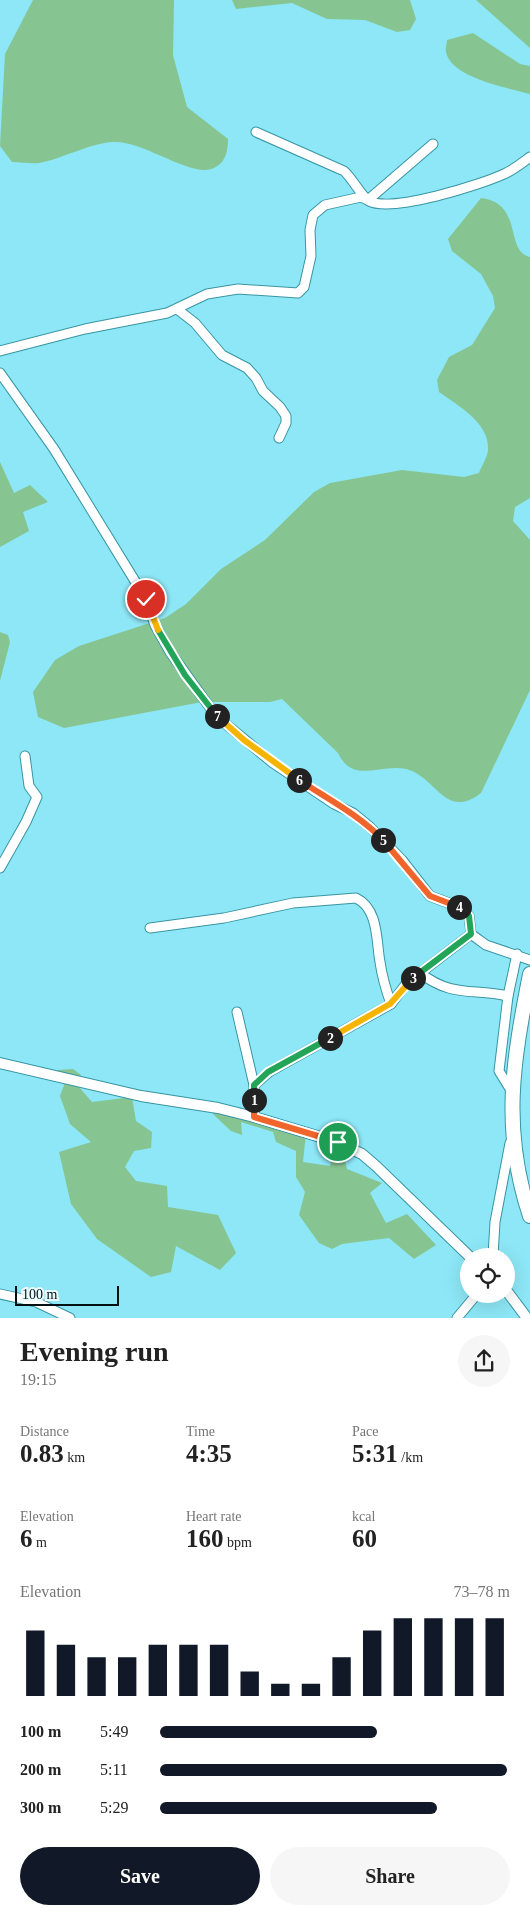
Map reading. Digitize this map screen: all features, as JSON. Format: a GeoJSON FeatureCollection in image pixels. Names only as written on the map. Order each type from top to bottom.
{"type":"FeatureCollection","features":[{"type":"Feature","properties":{"kind":"highway"},"geometry":{"type":"LineString","coordinates":[[530,974],[518,1040],[512,1092],[512,1134],[522,1188],[530,1216]]}},
{"type":"Feature","properties":{"kind":"street"},"geometry":{"type":"LineString","coordinates":[[256,132],[344,172],[352,177],[368,200]]}},
{"type":"Feature","properties":{"kind":"street"},"geometry":{"type":"LineString","coordinates":[[368,200],[433,144]]}},
{"type":"Feature","properties":{"kind":"street"},"geometry":{"type":"LineString","coordinates":[[0,351],[85,329],[177,310],[207,294],[238,289],[301,292],[311,256],[310,230],[313,215],[325,205],[361,197],[385,205],[472,187],[506,173],[530,157]]}},
{"type":"Feature","properties":{"kind":"street"},"geometry":{"type":"LineString","coordinates":[[177,310],[195,322],[222,355],[247,368],[256,378],[263,391],[280,406],[286,416],[286,423],[279,438]]}},
{"type":"Feature","properties":{"kind":"street"},"geometry":{"type":"LineString","coordinates":[[0,373],[54,449],[146,599],[156,625],[170,652],[216,716],[273,763],[334,804],[353,812],[402,860],[430,896],[459,907],[469,916],[471,934],[486,944],[530,960]]}},
{"type":"Feature","properties":{"kind":"street"},"geometry":{"type":"LineString","coordinates":[[0,868],[17,840],[37,797],[29,786],[25,756]]}},
{"type":"Feature","properties":{"kind":"street"},"geometry":{"type":"LineString","coordinates":[[150,928],[224,918],[293,903],[356,898],[361,900],[373,919],[378,936],[381,967],[390,1004]]}},
{"type":"Feature","properties":{"kind":"street"},"geometry":{"type":"LineString","coordinates":[[254,1085],[268,1072],[390,1004],[406,984],[471,934]]}},
{"type":"Feature","properties":{"kind":"street"},"geometry":{"type":"LineString","coordinates":[[512,1092],[499,1071],[508,996],[517,954]]}},
{"type":"Feature","properties":{"kind":"street"},"geometry":{"type":"LineString","coordinates":[[420,973],[431,981],[451,990],[508,996]]}},
{"type":"Feature","properties":{"kind":"street"},"geometry":{"type":"LineString","coordinates":[[237,1012],[254,1085],[254,1117]]}},
{"type":"Feature","properties":{"kind":"street"},"geometry":{"type":"LineString","coordinates":[[0,1063],[124,1092],[218,1108],[338,1142],[362,1154],[383,1172],[461,1248]]}},
{"type":"Feature","properties":{"kind":"street"},"geometry":{"type":"LineString","coordinates":[[493,1248],[495,1222],[512,1134]]}},
{"type":"Feature","properties":{"kind":"street"},"geometry":{"type":"LineString","coordinates":[[0,1294],[36,1302],[70,1318]]}},
{"type":"Feature","properties":{"kind":"street"},"geometry":{"type":"LineString","coordinates":[[515,1302],[527,1318]]}},
{"type":"Feature","properties":{"kind":"street"},"geometry":{"type":"LineString","coordinates":[[457,1318],[470,1303]]}},
{"type":"Feature","properties":{"kind":"green space"},"geometry":{"type":"Polygon","coordinates":[[[33,0],[174,0],[173,55],[187,107],[228,139],[223,161],[216,167],[202,170],[178,163],[137,146],[113,142],[95,145],[39,163],[12,162],[0,146],[5,54],[33,0]]]}},
{"type":"Feature","properties":{"kind":"green space"},"geometry":{"type":"Polygon","coordinates":[[[232,0],[410,0],[416,19],[410,30],[397,32],[365,20],[327,19],[292,3],[236,9],[232,0]]]}},
{"type":"Feature","properties":{"kind":"green space"},"geometry":{"type":"Polygon","coordinates":[[[476,0],[530,0],[530,48],[476,0]]]}},
{"type":"Feature","properties":{"kind":"green space"},"geometry":{"type":"Polygon","coordinates":[[[473,33],[520,64],[530,66],[530,94],[496,85],[469,75],[458,69],[450,61],[446,51],[447,40],[473,33]]]}},
{"type":"Feature","properties":{"kind":"green space"},"geometry":{"type":"Polygon","coordinates":[[[481,198],[494,202],[503,208],[509,217],[517,246],[522,253],[530,257],[530,498],[515,507],[513,521],[530,540],[530,690],[481,793],[469,800],[458,802],[449,800],[416,773],[406,769],[387,768],[359,771],[351,768],[282,699],[270,702],[202,702],[64,728],[38,717],[33,692],[55,660],[79,646],[165,618],[186,604],[221,569],[265,540],[314,492],[330,483],[402,470],[464,477],[479,473],[487,453],[487,438],[483,430],[470,415],[439,392],[437,380],[449,357],[472,345],[495,308],[493,296],[481,274],[452,251],[448,239],[481,198]]]}},
{"type":"Feature","properties":{"kind":"green space"},"geometry":{"type":"Polygon","coordinates":[[[0,462],[14,493],[30,485],[48,502],[23,512],[29,531],[0,547],[0,462]]]}},
{"type":"Feature","properties":{"kind":"green space"},"geometry":{"type":"Polygon","coordinates":[[[0,632],[8,635],[10,642],[0,681],[0,632]]]}},
{"type":"Feature","properties":{"kind":"green space"},"geometry":{"type":"Polygon","coordinates":[[[73,1069],[81,1075],[79,1087],[92,1102],[132,1097],[136,1121],[152,1132],[151,1148],[134,1151],[125,1167],[136,1181],[167,1186],[168,1207],[218,1215],[236,1253],[220,1270],[176,1246],[171,1272],[151,1277],[97,1239],[71,1204],[59,1152],[91,1142],[70,1124],[60,1096],[64,1085],[57,1070],[73,1069]]]}},
{"type":"Feature","properties":{"kind":"green space"},"geometry":{"type":"Polygon","coordinates":[[[212,1105],[306,1133],[303,1162],[330,1166],[334,1147],[343,1153],[347,1169],[382,1183],[370,1193],[386,1223],[407,1214],[436,1245],[414,1259],[389,1238],[342,1244],[332,1249],[319,1243],[299,1215],[305,1192],[296,1177],[296,1151],[276,1142],[273,1132],[241,1122],[242,1135],[231,1131],[213,1114],[212,1105]]]}},
{"type":"Feature","properties":{"kind":"route"},"geometry":{"type":"LineString","coordinates":[[146,599],[156,625],[170,652],[216,716],[273,763],[334,804],[353,812],[402,860],[430,896],[452,903],[469,916],[471,934],[406,984],[390,1004],[381,1011],[268,1072],[254,1085],[254,1117],[338,1142]]}}]}
